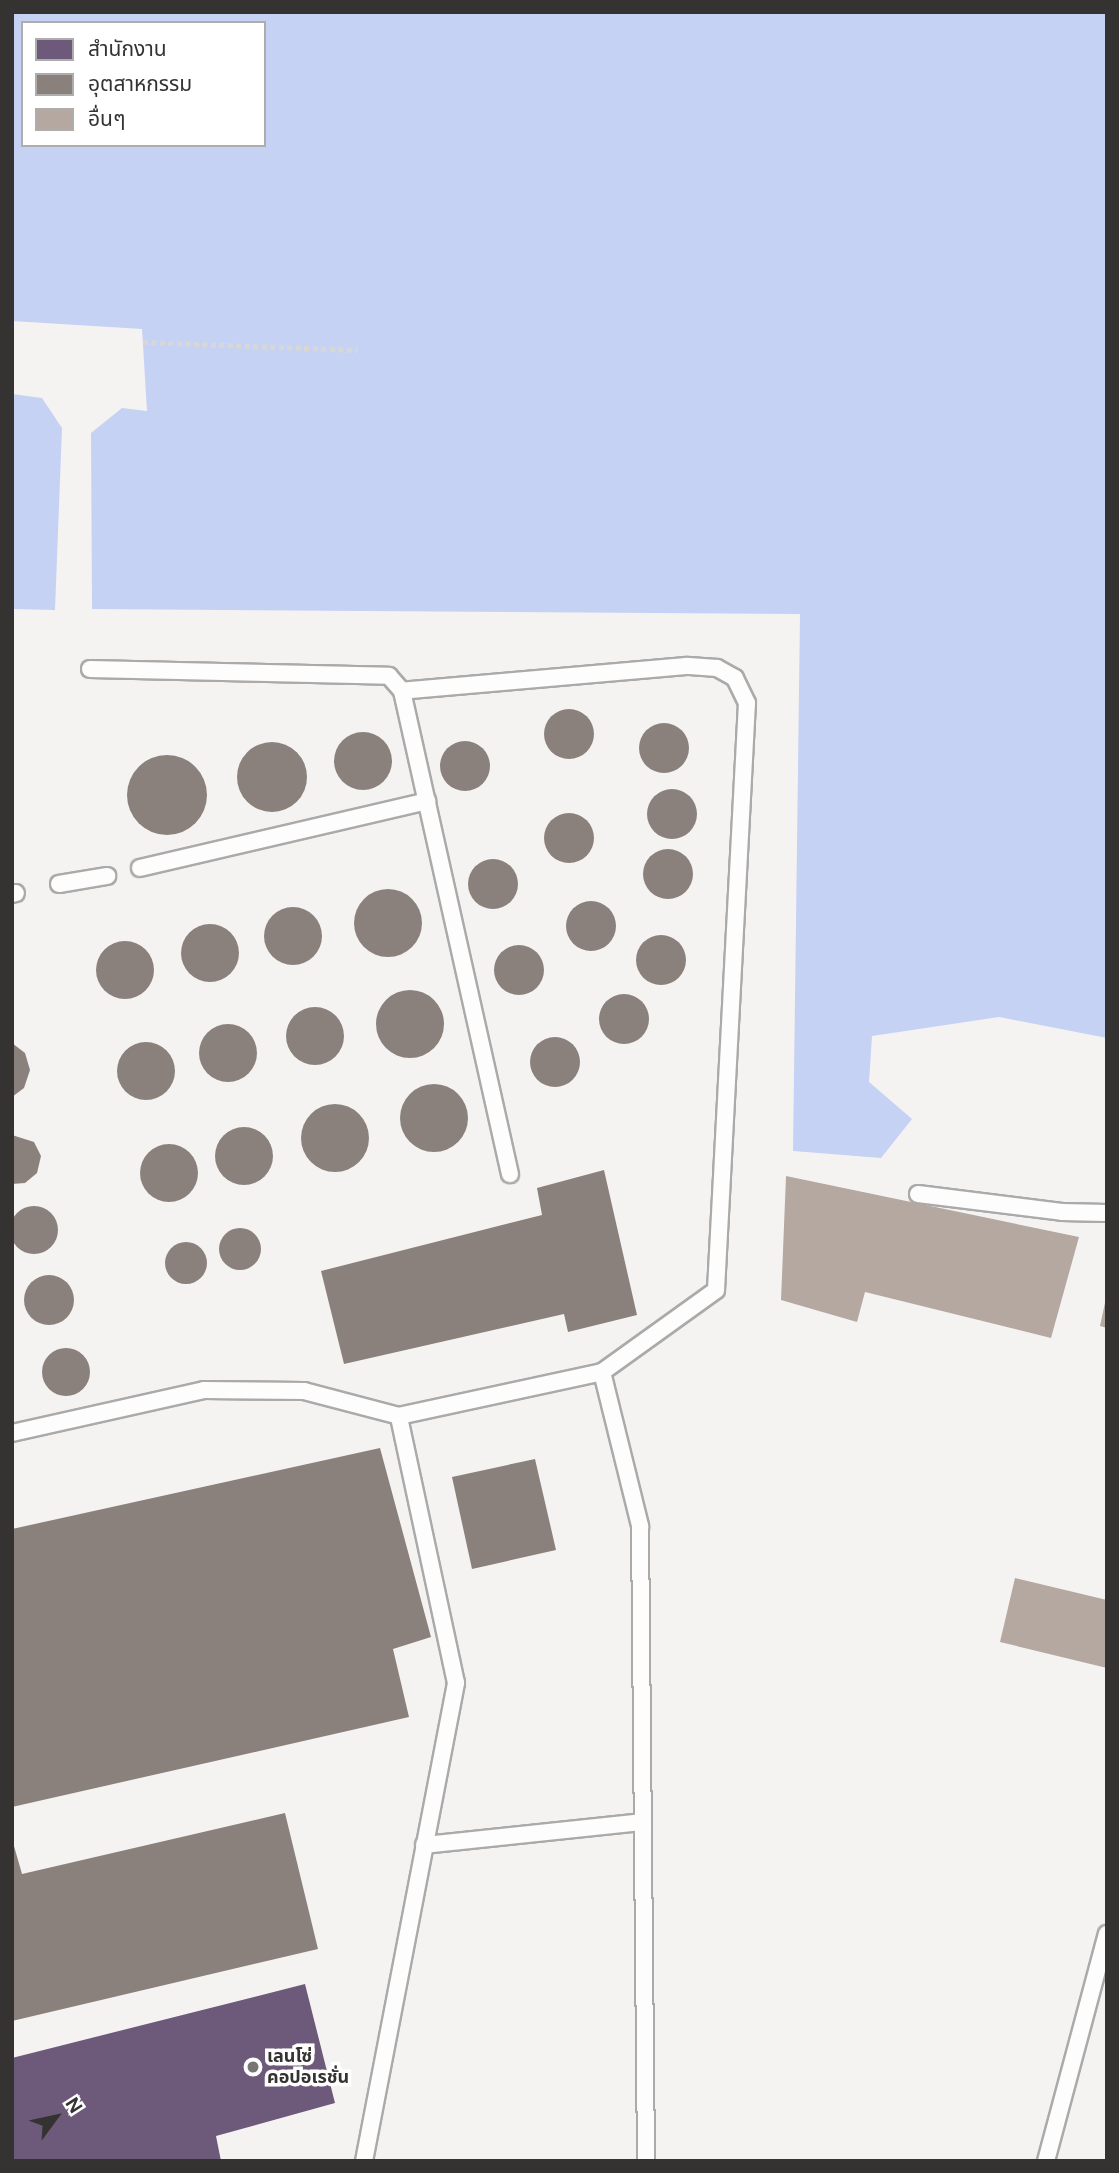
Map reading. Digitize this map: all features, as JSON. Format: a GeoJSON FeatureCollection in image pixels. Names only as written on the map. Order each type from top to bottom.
{"type":"FeatureCollection","features":[{"type":"Feature","properties":{"kind":"lane"},"geometry":{"type":"LineString","coordinates":[[12,1433],[204,1390],[304,1391],[399,1416],[603,1372],[716,1290],[747,703],[735,678],[717,668],[686,666],[402,691]]}},
{"type":"Feature","properties":{"kind":"lane"},"geometry":{"type":"LineString","coordinates":[[90,669],[389,676],[402,691],[510,1174]]}},
{"type":"Feature","properties":{"kind":"lane"},"geometry":{"type":"LineString","coordinates":[[140,868],[427,801]]}},
{"type":"Feature","properties":{"kind":"lane"},"geometry":{"type":"LineString","coordinates":[[59,884],[107,876]]}},
{"type":"Feature","properties":{"kind":"lane"},"geometry":{"type":"LineString","coordinates":[[918,1194],[1062,1212],[1107,1213]]}},
{"type":"Feature","properties":{"kind":"lane"},"geometry":{"type":"LineString","coordinates":[[603,1372],[640,1526],[646,2161]]}},
{"type":"Feature","properties":{"kind":"lane"},"geometry":{"type":"LineString","coordinates":[[364,2161],[456,1683],[399,1416]]}},
{"type":"Feature","properties":{"kind":"lane"},"geometry":{"type":"LineString","coordinates":[[424,1845],[643,1822]]}},
{"type":"Feature","properties":{"kind":"lane"},"geometry":{"type":"LineString","coordinates":[[1046,2161],[1107,1934]]}},
{"type":"Feature","properties":{"kind":"path"},"geometry":{"type":"LineString","coordinates":[[143,342],[358,350]]}},
{"type":"Feature","properties":{"kind":"water"},"geometry":{"type":"Polygon","coordinates":[[[12,12],[1107,12],[1107,1038],[999,1017],[872,1036],[869,1082],[912,1119],[881,1158],[793,1151],[800,614],[92,609],[91,433],[122,408],[147,411],[142,329],[12,321],[12,12]]]}},
{"type":"Feature","properties":{"kind":"water"},"geometry":{"type":"Polygon","coordinates":[[[12,394],[42,398],[62,428],[55,610],[12,609],[12,394]]]}},
{"type":"Feature","properties":{"kind":"building: สำนักงาน"},"geometry":{"type":"Polygon","coordinates":[[[305,1984],[335,2103],[216,2136],[221,2161],[12,2161],[12,2058],[305,1984]]]}},
{"type":"Feature","properties":{"kind":"building: อุตสาหกรรม"},"geometry":{"type":"Polygon","coordinates":[[[569,709],[587,716],[594,734],[587,752],[569,759],[551,752],[544,734],[551,716],[569,709]]]}},
{"type":"Feature","properties":{"kind":"building: อุตสาหกรรม"},"geometry":{"type":"Polygon","coordinates":[[[664,723],[682,730],[689,748],[682,766],[664,773],[646,766],[639,748],[646,730],[664,723]]]}},
{"type":"Feature","properties":{"kind":"building: อุตสาหกรรม"},"geometry":{"type":"Polygon","coordinates":[[[357,732],[369,732],[384,740],[392,755],[392,767],[384,782],[369,790],[357,790],[342,782],[334,767],[334,755],[342,740],[357,732]]]}},
{"type":"Feature","properties":{"kind":"building: อุตสาหกรรม"},"geometry":{"type":"Polygon","coordinates":[[[465,741],[483,748],[490,766],[483,784],[465,791],[447,784],[440,766],[447,748],[465,741]]]}},
{"type":"Feature","properties":{"kind":"building: อุตสาหกรรม"},"geometry":{"type":"Polygon","coordinates":[[[272,742],[297,752],[307,777],[297,802],[272,812],[247,802],[237,777],[247,752],[272,742]]]}},
{"type":"Feature","properties":{"kind":"building: อุตสาหกรรม"},"geometry":{"type":"Polygon","coordinates":[[[167,755],[182,758],[195,767],[204,780],[207,795],[204,810],[195,823],[182,832],[167,835],[152,832],[139,823],[130,810],[127,795],[130,780],[139,767],[152,758],[167,755]]]}},
{"type":"Feature","properties":{"kind":"building: อุตสาหกรรม"},"geometry":{"type":"Polygon","coordinates":[[[672,789],[690,796],[697,814],[690,832],[672,839],[654,832],[647,814],[654,796],[672,789]]]}},
{"type":"Feature","properties":{"kind":"building: อุตสาหกรรม"},"geometry":{"type":"Polygon","coordinates":[[[569,813],[587,820],[594,838],[587,856],[569,863],[551,856],[544,838],[551,820],[569,813]]]}},
{"type":"Feature","properties":{"kind":"building: อุตสาหกรรม"},"geometry":{"type":"Polygon","coordinates":[[[668,849],[686,856],[693,874],[686,892],[668,899],[650,892],[643,874],[650,856],[668,849]]]}},
{"type":"Feature","properties":{"kind":"building: อุตสาหกรรม"},"geometry":{"type":"Polygon","coordinates":[[[493,859],[511,866],[518,884],[511,902],[493,909],[475,902],[468,884],[475,866],[493,859]]]}},
{"type":"Feature","properties":{"kind":"building: อุตสาหกรรม"},"geometry":{"type":"Polygon","coordinates":[[[381,889],[395,889],[407,894],[417,904],[422,923],[417,942],[407,952],[395,957],[381,957],[369,952],[359,942],[354,930],[354,916],[359,904],[369,894],[381,889]]]}},
{"type":"Feature","properties":{"kind":"building: อุตสาหกรรม"},"geometry":{"type":"Polygon","coordinates":[[[591,901],[609,908],[616,926],[609,944],[591,951],[573,944],[566,926],[573,908],[591,901]]]}},
{"type":"Feature","properties":{"kind":"building: อุตสาหกรรม"},"geometry":{"type":"Polygon","coordinates":[[[293,907],[304,909],[317,920],[322,936],[320,947],[309,960],[293,965],[282,963],[269,952],[264,936],[266,925],[277,912],[293,907]]]}},
{"type":"Feature","properties":{"kind":"building: อุตสาหกรรม"},"geometry":{"type":"Polygon","coordinates":[[[210,924],[221,926],[234,937],[239,953],[237,964],[226,977],[210,982],[199,980],[186,969],[181,953],[183,942],[194,929],[210,924]]]}},
{"type":"Feature","properties":{"kind":"building: อุตสาหกรรม"},"geometry":{"type":"Polygon","coordinates":[[[661,935],[679,942],[686,960],[679,978],[661,985],[643,978],[636,960],[643,942],[661,935]]]}},
{"type":"Feature","properties":{"kind":"building: อุตสาหกรรม"},"geometry":{"type":"Polygon","coordinates":[[[125,941],[141,946],[149,954],[154,970],[149,986],[141,994],[125,999],[109,994],[101,986],[96,970],[101,954],[109,946],[125,941]]]}},
{"type":"Feature","properties":{"kind":"building: อุตสาหกรรม"},"geometry":{"type":"Polygon","coordinates":[[[519,945],[537,952],[544,970],[537,988],[519,995],[501,988],[494,970],[501,952],[519,945]]]}},
{"type":"Feature","properties":{"kind":"building: อุตสาหกรรม"},"geometry":{"type":"Polygon","coordinates":[[[403,990],[417,990],[429,995],[439,1005],[444,1024],[439,1043],[429,1053],[417,1058],[403,1058],[391,1053],[381,1043],[376,1031],[376,1017],[381,1005],[391,995],[403,990]]]}},
{"type":"Feature","properties":{"kind":"building: อุตสาหกรรม"},"geometry":{"type":"Polygon","coordinates":[[[624,994],[642,1001],[649,1019],[642,1037],[624,1044],[606,1037],[599,1019],[606,1001],[624,994]]]}},
{"type":"Feature","properties":{"kind":"building: อุตสาหกรรม"},"geometry":{"type":"Polygon","coordinates":[[[315,1007],[326,1009],[339,1020],[344,1036],[342,1047],[331,1060],[315,1065],[304,1063],[291,1052],[286,1036],[288,1025],[299,1012],[315,1007]]]}},
{"type":"Feature","properties":{"kind":"building: อุตสาหกรรม"},"geometry":{"type":"Polygon","coordinates":[[[228,1024],[239,1026],[252,1037],[257,1053],[255,1064],[244,1077],[228,1082],[217,1080],[204,1069],[199,1053],[201,1042],[212,1029],[228,1024]]]}},
{"type":"Feature","properties":{"kind":"building: อุตสาหกรรม"},"geometry":{"type":"Polygon","coordinates":[[[555,1037],[573,1044],[580,1062],[573,1080],[555,1087],[537,1080],[530,1062],[537,1044],[555,1037]]]}},
{"type":"Feature","properties":{"kind":"building: อุตสาหกรรม"},"geometry":{"type":"Polygon","coordinates":[[[146,1042],[162,1047],[170,1055],[175,1071],[170,1087],[162,1095],[146,1100],[130,1095],[122,1087],[117,1071],[122,1055],[130,1047],[146,1042]]]}},
{"type":"Feature","properties":{"kind":"building: อุตสาหกรรม"},"geometry":{"type":"Polygon","coordinates":[[[12,1043],[25,1053],[30,1070],[24,1088],[12,1097],[12,1043]]]}},
{"type":"Feature","properties":{"kind":"building: อุตสาหกรรม"},"geometry":{"type":"Polygon","coordinates":[[[427,1084],[441,1084],[453,1089],[463,1099],[468,1118],[463,1137],[453,1147],[441,1152],[427,1152],[415,1147],[405,1137],[400,1125],[400,1111],[405,1099],[415,1089],[427,1084]]]}},
{"type":"Feature","properties":{"kind":"building: อุตสาหกรรม"},"geometry":{"type":"Polygon","coordinates":[[[328,1104],[342,1104],[354,1109],[364,1119],[369,1138],[364,1157],[354,1167],[342,1172],[328,1172],[316,1167],[306,1157],[301,1145],[301,1131],[306,1119],[316,1109],[328,1104]]]}},
{"type":"Feature","properties":{"kind":"building: อุตสาหกรรม"},"geometry":{"type":"Polygon","coordinates":[[[244,1127],[255,1129],[268,1140],[273,1156],[271,1167],[260,1180],[244,1185],[233,1183],[220,1172],[215,1156],[217,1145],[228,1132],[244,1127]]]}},
{"type":"Feature","properties":{"kind":"building: อุตสาหกรรม"},"geometry":{"type":"Polygon","coordinates":[[[12,1135],[34,1142],[41,1156],[37,1173],[25,1183],[12,1184],[12,1135]]]}},
{"type":"Feature","properties":{"kind":"building: อุตสาหกรรม"},"geometry":{"type":"Polygon","coordinates":[[[169,1144],[185,1149],[193,1157],[198,1173],[193,1189],[185,1197],[169,1202],[153,1197],[145,1189],[140,1173],[145,1157],[153,1149],[169,1144]]]}},
{"type":"Feature","properties":{"kind":"building: อุตสาหกรรม"},"geometry":{"type":"Polygon","coordinates":[[[604,1170],[637,1315],[568,1332],[564,1314],[344,1364],[321,1271],[542,1215],[537,1188],[604,1170]]]}},
{"type":"Feature","properties":{"kind":"building: อุตสาหกรรม"},"geometry":{"type":"Polygon","coordinates":[[[34,1206],[51,1213],[58,1230],[51,1247],[34,1254],[17,1247],[10,1230],[17,1213],[34,1206]]]}},
{"type":"Feature","properties":{"kind":"building: อุตสาหกรรม"},"geometry":{"type":"Polygon","coordinates":[[[240,1228],[254,1235],[261,1249],[254,1263],[240,1270],[226,1263],[219,1249],[226,1235],[240,1228]]]}},
{"type":"Feature","properties":{"kind":"building: อุตสาหกรรม"},"geometry":{"type":"Polygon","coordinates":[[[186,1242],[201,1248],[207,1263],[201,1278],[186,1284],[171,1278],[165,1263],[171,1248],[186,1242]]]}},
{"type":"Feature","properties":{"kind":"building: อุตสาหกรรม"},"geometry":{"type":"Polygon","coordinates":[[[49,1275],[66,1283],[74,1300],[66,1317],[49,1325],[32,1317],[24,1300],[32,1283],[49,1275]]]}},
{"type":"Feature","properties":{"kind":"building: อุตสาหกรรม"},"geometry":{"type":"Polygon","coordinates":[[[66,1348],[83,1355],[90,1372],[83,1389],[66,1396],[49,1389],[42,1372],[49,1355],[66,1348]]]}},
{"type":"Feature","properties":{"kind":"building: อุตสาหกรรม"},"geometry":{"type":"Polygon","coordinates":[[[380,1448],[431,1637],[393,1649],[409,1717],[12,1807],[12,1529],[380,1448]]]}},
{"type":"Feature","properties":{"kind":"building: อุตสาหกรรม"},"geometry":{"type":"Polygon","coordinates":[[[535,1459],[556,1550],[472,1569],[452,1477],[535,1459]]]}},
{"type":"Feature","properties":{"kind":"building: อุตสาหกรรม"},"geometry":{"type":"Polygon","coordinates":[[[285,1813],[318,1949],[12,2021],[12,1839],[22,1874],[285,1813]]]}},
{"type":"Feature","properties":{"kind":"building: อื่นๆ"},"geometry":{"type":"Polygon","coordinates":[[[786,1176],[1079,1237],[1051,1338],[865,1292],[857,1322],[781,1300],[786,1176]]]}},
{"type":"Feature","properties":{"kind":"building: อื่นๆ"},"geometry":{"type":"Polygon","coordinates":[[[1107,1298],[1107,1328],[1100,1326],[1107,1298]]]}},
{"type":"Feature","properties":{"kind":"building: อื่นๆ"},"geometry":{"type":"Polygon","coordinates":[[[1015,1578],[1107,1600],[1107,1668],[1000,1642],[1015,1578]]]}},
{"type":"Feature","properties":{"kind":"place","name":"เลนโซ่ คอปอเรชั่น"},"geometry":{"type":"Point","coordinates":[253,2067]}}]}
